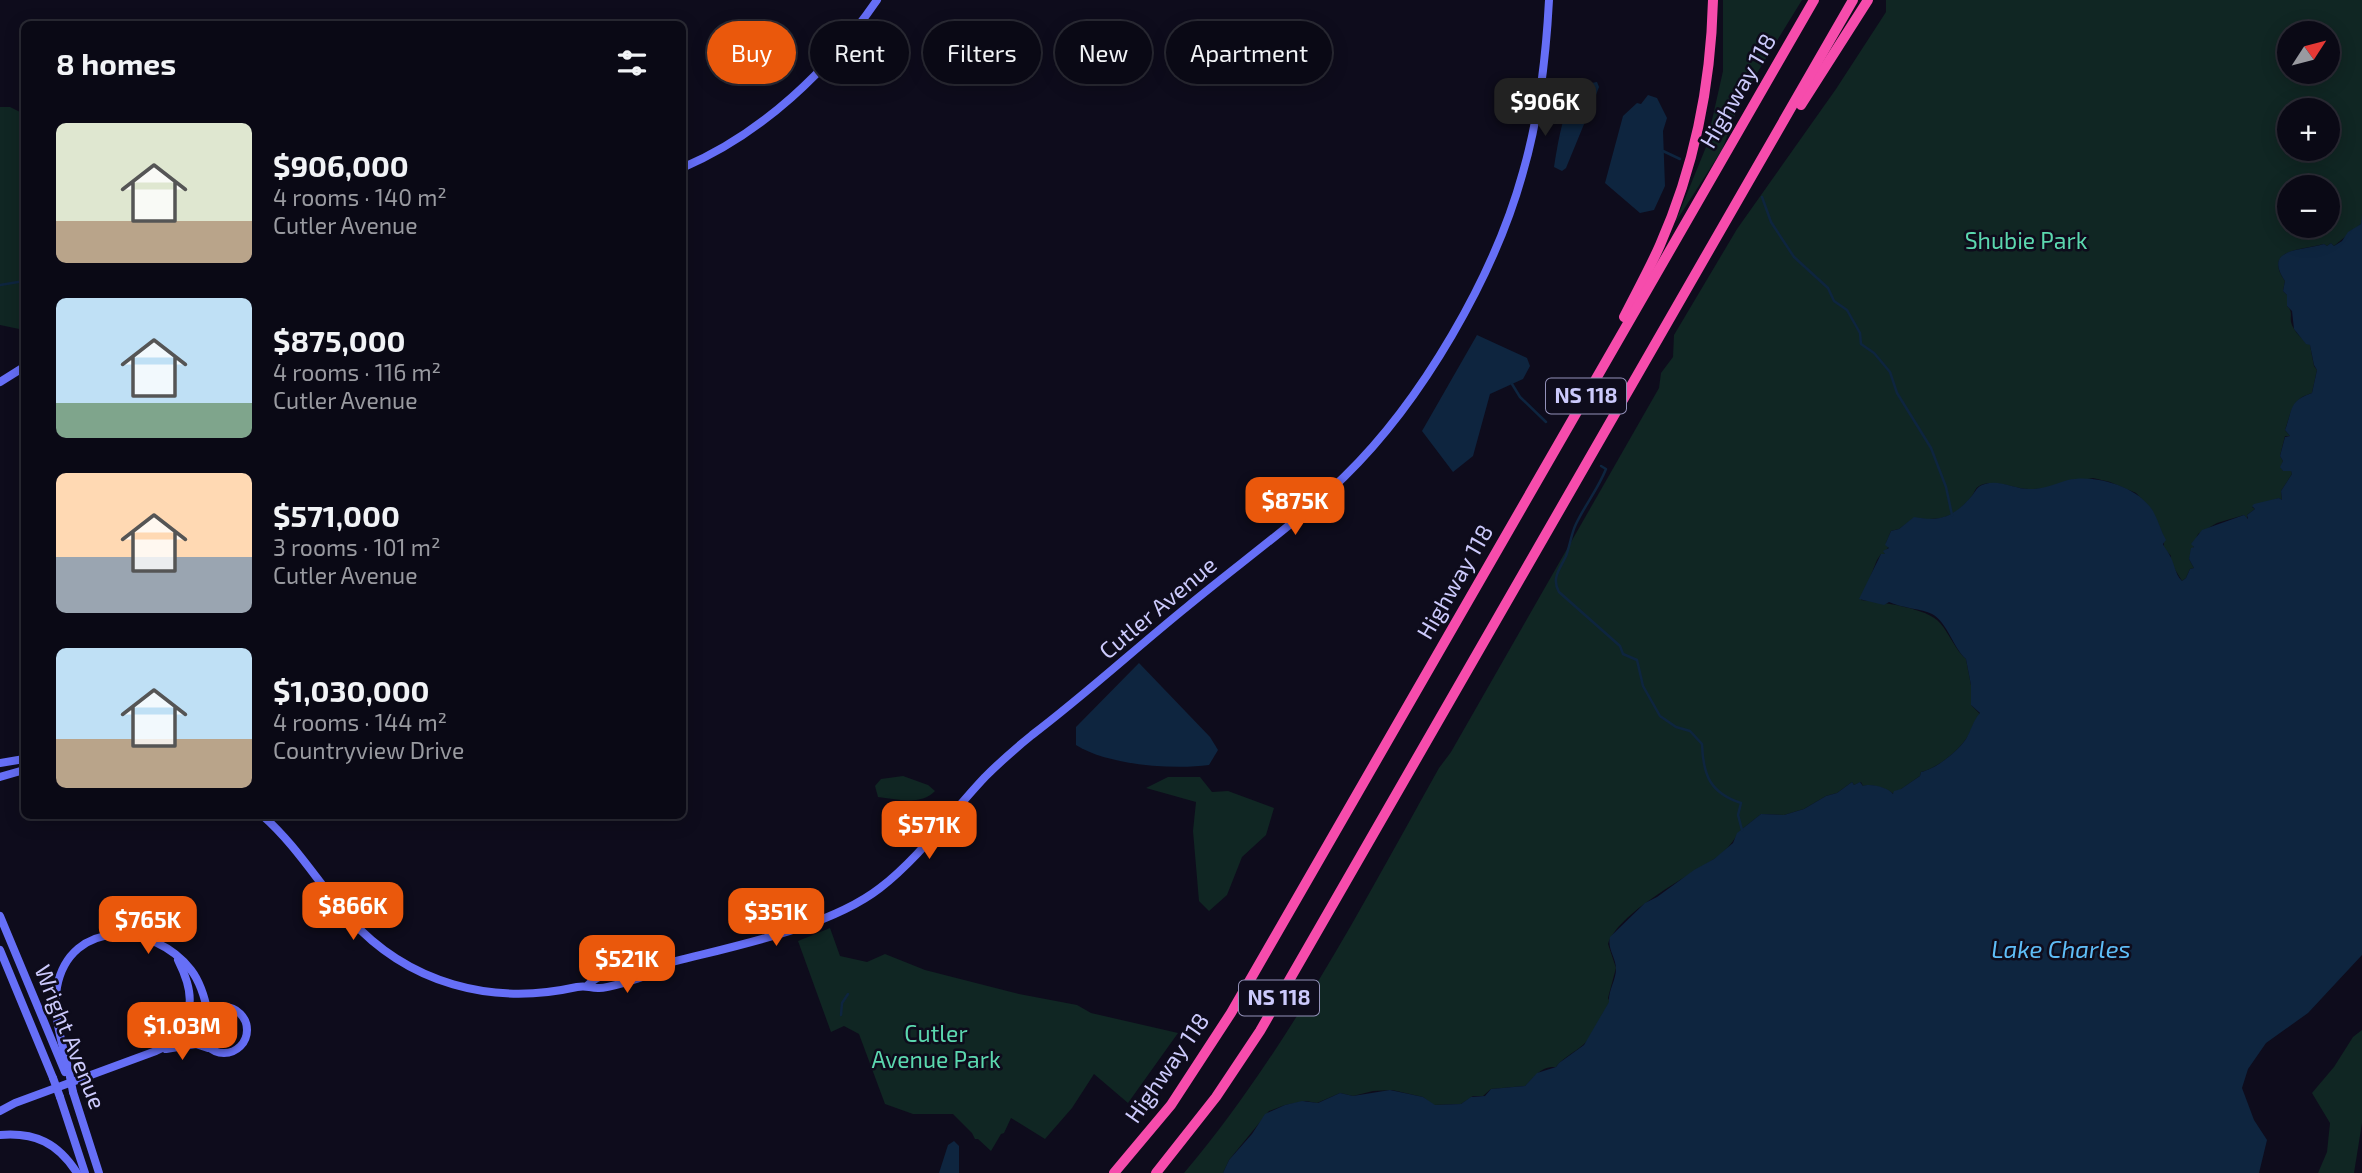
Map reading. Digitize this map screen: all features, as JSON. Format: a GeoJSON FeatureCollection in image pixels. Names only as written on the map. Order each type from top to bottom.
{"type":"FeatureCollection","features":[{"type":"Feature","properties":{"kind":"highway"},"geometry":{"type":"LineString","coordinates":[[1537,482],[1611,345],[1660,246],[1676,204],[1701,116],[1711,44],[1713,0]]}},
{"type":"Feature","properties":{"kind":"highway","name":"Highway 118"},"geometry":{"type":"LineString","coordinates":[[1114,1173],[1171,1105],[1220,1031],[1814,0]]}},
{"type":"Feature","properties":{"kind":"highway","name":"NS 118"},"geometry":{"type":"LineString","coordinates":[[1156,1173],[1216,1097],[1260,1031],[1853,0]]}},
{"type":"Feature","properties":{"kind":"highway"},"geometry":{"type":"LineString","coordinates":[[1738,201],[1868,0]]}},
{"type":"Feature","properties":{"kind":"street"},"geometry":{"type":"LineString","coordinates":[[686,165],[738,138],[797,92],[849,39],[877,0]]}},
{"type":"Feature","properties":{"kind":"street","name":"Cutler Avenue"},"geometry":{"type":"LineString","coordinates":[[266,819],[298,851],[348,916],[371,940],[415,969],[440,981],[504,995],[548,993],[588,985],[595,978],[608,974],[647,964],[657,966],[800,926],[832,915],[879,888],[921,849],[1002,761],[1345,477],[1423,381],[1452,336],[1488,264],[1523,173],[1539,96],[1549,0]]}},
{"type":"Feature","properties":{"kind":"street"},"geometry":{"type":"LineString","coordinates":[[0,382],[21,369]]}},
{"type":"Feature","properties":{"kind":"street"},"geometry":{"type":"LineString","coordinates":[[0,763],[21,760]]}},
{"type":"Feature","properties":{"kind":"street"},"geometry":{"type":"LineString","coordinates":[[0,777],[21,771]]}},
{"type":"Feature","properties":{"kind":"street","name":"Wright Avenue"},"geometry":{"type":"LineString","coordinates":[[0,916],[67,1073],[99,1173]]}},
{"type":"Feature","properties":{"kind":"street"},"geometry":{"type":"LineString","coordinates":[[67,1073],[56,1005],[60,978],[72,954],[98,937],[110,934],[132,935],[146,939],[175,955],[189,967],[198,981],[208,1014]]}},
{"type":"Feature","properties":{"kind":"street","name":"Wright Avenue"},"geometry":{"type":"LineString","coordinates":[[0,950],[61,1097],[85,1173]]}},
{"type":"Feature","properties":{"kind":"street"},"geometry":{"type":"LineString","coordinates":[[156,1051],[183,1023],[191,1000],[186,976],[175,955]]}},
{"type":"Feature","properties":{"kind":"street"},"geometry":{"type":"LineString","coordinates":[[0,1111],[188,1036],[214,1010],[228,1008],[241,1015],[247,1028],[244,1041],[237,1049],[225,1053],[196,1044],[156,1051]]}},
{"type":"Feature","properties":{"kind":"street"},"geometry":{"type":"LineString","coordinates":[[202,1023],[203,1040],[210,1048]]}},
{"type":"Feature","properties":{"kind":"street"},"geometry":{"type":"LineString","coordinates":[[0,1105],[15,1103]]}},
{"type":"Feature","properties":{"kind":"street"},"geometry":{"type":"LineString","coordinates":[[0,1135],[37,1137],[54,1145],[77,1173]]}},
{"type":"Feature","properties":{"kind":"green space"},"geometry":{"type":"Polygon","coordinates":[[[1723,0],[1802,0],[1741,99],[1722,150],[1675,223],[1706,147],[1723,71],[1723,0]]]}},
{"type":"Feature","properties":{"kind":"green space","name":"Shubie Park"},"geometry":{"type":"Polygon","coordinates":[[[1886,0],[2362,0],[2362,223],[2334,246],[2331,243],[2327,246],[2324,244],[2288,252],[2279,262],[2292,325],[2310,345],[2317,370],[2312,393],[2296,402],[2285,430],[2290,436],[2285,436],[2280,456],[2283,461],[2281,467],[2283,471],[2291,471],[2292,474],[2281,491],[2282,500],[2279,498],[2252,507],[2255,509],[2247,515],[2247,519],[2244,515],[2217,523],[2198,534],[2189,559],[2194,568],[2190,569],[2182,581],[2171,563],[2171,556],[2164,548],[2164,537],[2152,510],[2136,493],[2093,478],[2037,489],[1987,483],[1977,488],[1953,514],[1932,519],[1914,518],[1899,529],[1891,531],[1886,543],[1890,545],[1884,553],[1887,554],[1881,554],[1877,560],[1861,600],[1904,607],[1934,618],[1966,659],[1971,685],[1971,705],[1980,714],[1966,739],[1952,755],[1921,772],[1920,776],[1894,794],[1880,787],[1863,786],[1861,782],[1854,785],[1852,782],[1837,793],[1804,809],[1784,815],[1761,814],[1741,830],[1719,856],[1638,909],[1614,932],[1608,944],[1616,968],[1608,998],[1610,1002],[1590,1036],[1556,1067],[1542,1070],[1525,1086],[1491,1089],[1483,1096],[1473,1096],[1461,1104],[1433,1105],[1423,1097],[1392,1090],[1353,1096],[1340,1093],[1317,1103],[1306,1101],[1285,1105],[1269,1111],[1229,1160],[1223,1173],[1184,1173],[1256,1079],[1321,977],[1659,388],[1661,373],[1673,357],[1674,335],[1737,229],[1836,89],[1886,12],[1886,0]]]}},
{"type":"Feature","properties":{"kind":"green space"},"geometry":{"type":"Polygon","coordinates":[[[0,107],[10,107],[21,112],[21,329],[0,325],[0,107]]]}},
{"type":"Feature","properties":{"kind":"green space"},"geometry":{"type":"Polygon","coordinates":[[[903,776],[928,785],[935,791],[916,800],[878,797],[875,786],[881,779],[903,776]]]}},
{"type":"Feature","properties":{"kind":"green space"},"geometry":{"type":"Polygon","coordinates":[[[1168,777],[1200,777],[1212,792],[1228,791],[1274,808],[1266,835],[1242,857],[1227,895],[1209,911],[1199,901],[1193,831],[1196,802],[1146,788],[1168,777]]]}},
{"type":"Feature","properties":{"kind":"green space","name":"Cutler Avenue Park"},"geometry":{"type":"Polygon","coordinates":[[[830,928],[840,956],[867,962],[885,954],[925,970],[1019,994],[1077,1005],[1091,1013],[1178,1033],[1128,1103],[1094,1074],[1072,1108],[1045,1139],[1011,1118],[991,1151],[975,1139],[953,1114],[913,1114],[885,1104],[859,1034],[844,1026],[831,1032],[798,941],[830,928]]]}},
{"type":"Feature","properties":{"kind":"green space"},"geometry":{"type":"Polygon","coordinates":[[[2362,1030],[2362,1123],[2354,1173],[2318,1173],[2327,1152],[2330,1123],[2312,1093],[2334,1067],[2353,1037],[2362,1030]]]}},
{"type":"Feature","properties":{"kind":"water"},"geometry":{"type":"Polygon","coordinates":[[[1597,82],[1599,87],[1596,95],[1566,168],[1562,171],[1554,167],[1568,106],[1578,88],[1597,82]]]}},
{"type":"Feature","properties":{"kind":"water"},"geometry":{"type":"Polygon","coordinates":[[[1648,95],[1657,98],[1667,118],[1663,131],[1665,186],[1654,210],[1640,213],[1605,183],[1623,116],[1637,103],[1641,104],[1648,95]]]}},
{"type":"Feature","properties":{"kind":"water","name":"Lake Charles"},"geometry":{"type":"Polygon","coordinates":[[[2362,214],[2362,955],[2308,1013],[2266,1043],[2248,1069],[2242,1088],[2254,1120],[2267,1140],[2259,1173],[1223,1173],[1229,1160],[1265,1114],[1285,1105],[1302,1101],[1318,1103],[1340,1093],[1353,1096],[1390,1090],[1423,1097],[1435,1105],[1461,1104],[1471,1097],[1485,1096],[1491,1089],[1525,1086],[1537,1073],[1556,1067],[1584,1045],[1609,1002],[1616,969],[1610,937],[1645,903],[1714,859],[1733,843],[1737,833],[1761,814],[1784,815],[1804,809],[1837,793],[1852,782],[1854,785],[1860,782],[1863,786],[1880,787],[1893,794],[1957,749],[1966,739],[1980,713],[1971,705],[1971,685],[1966,659],[1942,623],[1932,614],[1889,602],[1884,605],[1859,599],[1881,554],[1885,554],[1883,551],[1889,548],[1885,545],[1891,531],[1899,529],[1914,517],[1931,519],[1952,514],[1985,484],[1996,483],[2032,489],[2068,480],[2102,481],[2126,489],[2146,502],[2153,511],[2166,540],[2163,544],[2182,581],[2190,569],[2194,568],[2189,559],[2191,548],[2194,547],[2191,544],[2202,530],[2244,515],[2248,519],[2247,515],[2255,509],[2252,506],[2254,504],[2279,498],[2282,500],[2281,491],[2292,474],[2280,467],[2285,437],[2290,436],[2285,430],[2295,403],[2312,393],[2317,370],[2310,345],[2306,344],[2294,329],[2292,311],[2287,306],[2287,295],[2283,291],[2285,281],[2278,262],[2288,252],[2324,244],[2327,246],[2331,243],[2334,246],[2361,224],[2362,214]]]}},
{"type":"Feature","properties":{"kind":"water"},"geometry":{"type":"Polygon","coordinates":[[[1477,335],[1527,358],[1530,366],[1523,379],[1490,394],[1473,456],[1453,472],[1422,431],[1477,335]]]}},
{"type":"Feature","properties":{"kind":"water"},"geometry":{"type":"Polygon","coordinates":[[[1139,663],[1210,737],[1218,750],[1209,765],[1177,767],[1141,764],[1105,757],[1076,745],[1076,727],[1139,663]]]}},
{"type":"Feature","properties":{"kind":"water"},"geometry":{"type":"Polygon","coordinates":[[[954,1141],[959,1146],[959,1173],[939,1173],[948,1145],[954,1141]]]}},
{"type":"Feature","properties":{"kind":"waterway"},"geometry":{"type":"LineString","coordinates":[[1663,151],[1680,159]]}},
{"type":"Feature","properties":{"kind":"waterway"},"geometry":{"type":"LineString","coordinates":[[1762,197],[1771,222],[1794,257],[1828,288],[1834,301],[1847,310],[1860,333],[1861,344],[1874,353],[1890,372],[1897,393],[1931,448],[1946,487],[1952,515]]}},
{"type":"Feature","properties":{"kind":"waterway"},"geometry":{"type":"LineString","coordinates":[[0,285],[21,282]]}},
{"type":"Feature","properties":{"kind":"waterway"},"geometry":{"type":"LineString","coordinates":[[1512,384],[1520,397],[1546,422]]}},
{"type":"Feature","properties":{"kind":"waterway"},"geometry":{"type":"LineString","coordinates":[[1601,466],[1606,469],[1574,528],[1566,556],[1557,574],[1557,587],[1559,592],[1620,646],[1623,654],[1637,660],[1643,686],[1660,716],[1676,727],[1690,731],[1702,744],[1704,765],[1710,781],[1722,794],[1741,803],[1738,815],[1742,830]]}},
{"type":"Feature","properties":{"kind":"waterway"},"geometry":{"type":"LineString","coordinates":[[841,1015],[842,1003],[848,994]]}}]}
